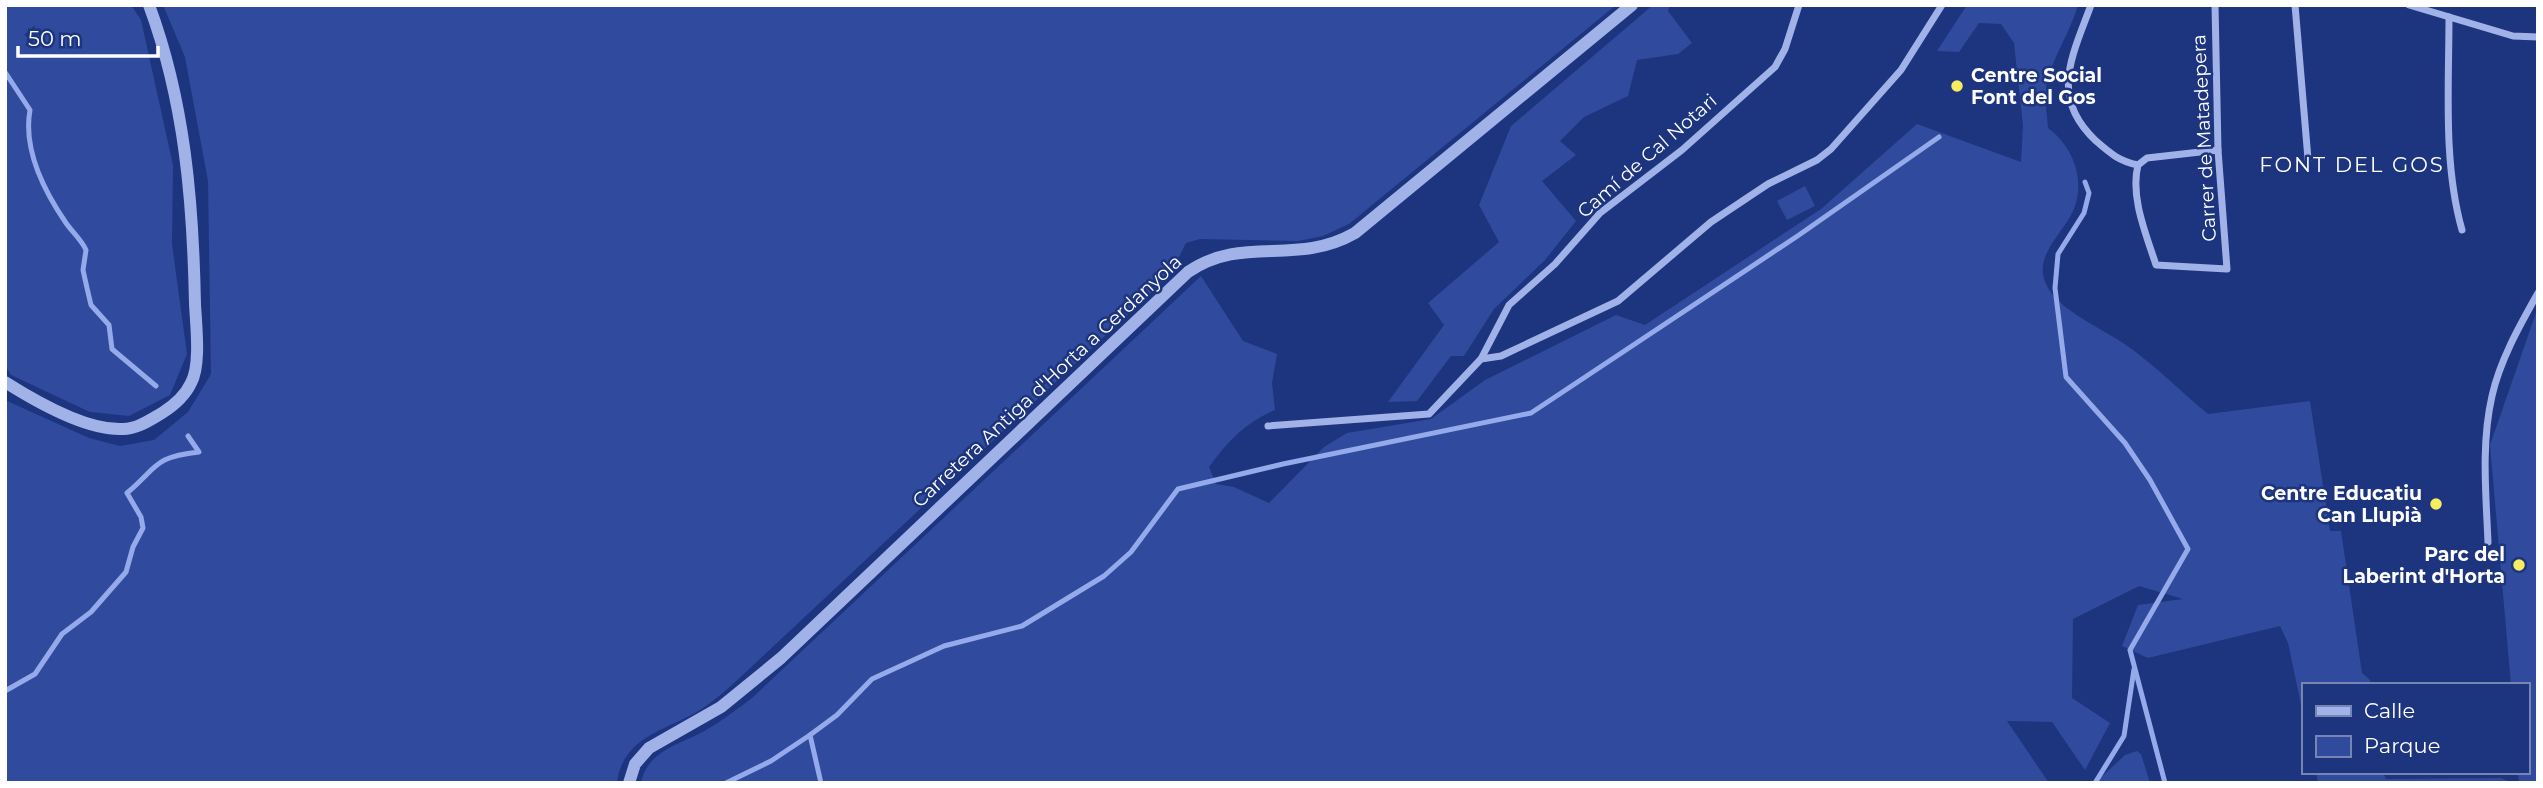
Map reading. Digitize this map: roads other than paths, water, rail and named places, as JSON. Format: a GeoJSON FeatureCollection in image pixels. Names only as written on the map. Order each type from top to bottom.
{"type":"FeatureCollection","features":[{"type":"Feature","properties":{"kind":"street"},"geometry":{"type":"LineString","coordinates":[[5,382],[38,402],[103,427],[123,429],[143,425],[173,406],[192,382],[197,347],[194,232],[188,158],[160,34],[149,5]]}},
{"type":"Feature","properties":{"kind":"street","name":"Carretera Antiga d'Horta a Cerdanyola"},"geometry":{"type":"LineString","coordinates":[[629,783],[635,764],[649,748],[721,707],[780,657],[1188,272],[1228,253],[1306,251],[1332,244],[1355,233],[1632,5]]}},
{"type":"Feature","properties":{"kind":"street","name":"Camí de Cal Notari"},"geometry":{"type":"LineString","coordinates":[[1268,426],[1429,414],[1481,359],[1509,305],[1555,264],[1600,213],[1682,150],[1775,67],[1791,33],[1799,5]]}},
{"type":"Feature","properties":{"kind":"street"},"geometry":{"type":"LineString","coordinates":[[1481,359],[1501,356],[1618,302],[1711,222],[1768,184],[1817,160],[1844,137],[1880,96],[1913,54],[1942,5]]}},
{"type":"Feature","properties":{"kind":"street"},"geometry":{"type":"LineString","coordinates":[[2091,5],[2069,71],[2071,105],[2080,125],[2119,161],[2138,165],[2147,158],[2218,150]]}},
{"type":"Feature","properties":{"kind":"street","name":"Carrer de Matadepera"},"geometry":{"type":"LineString","coordinates":[[2138,165],[2136,174],[2140,217],[2156,265],[2227,269],[2218,150],[2215,5]]}},
{"type":"Feature","properties":{"kind":"street"},"geometry":{"type":"LineString","coordinates":[[2295,5],[2308,159]]}},
{"type":"Feature","properties":{"kind":"street"},"geometry":{"type":"LineString","coordinates":[[2409,5],[2513,36],[2538,37]]}},
{"type":"Feature","properties":{"kind":"street"},"geometry":{"type":"LineString","coordinates":[[2449,17],[2449,117],[2456,209],[2462,230]]}},
{"type":"Feature","properties":{"kind":"street"},"geometry":{"type":"LineString","coordinates":[[2488,542],[2485,464],[2492,395],[2512,340],[2538,293]]}},
{"type":"Feature","properties":{"kind":"waterway"},"geometry":{"type":"LineString","coordinates":[[5,72],[30,110],[30,140],[43,183],[58,211],[86,250],[83,270],[91,305],[109,325],[112,349],[156,386]]}},
{"type":"Feature","properties":{"kind":"waterway"},"geometry":{"type":"LineString","coordinates":[[726,783],[771,761],[810,735],[837,715],[872,679],[944,646],[1022,626],[1104,576],[1131,552],[1178,489],[1283,464],[1531,413],[1799,235],[1939,137]]}},
{"type":"Feature","properties":{"kind":"waterway"},"geometry":{"type":"LineString","coordinates":[[2085,182],[2089,193],[2084,213],[2058,254],[2055,288],[2066,377],[2125,443],[2150,480],[2188,549],[2130,650],[2165,783]]}},
{"type":"Feature","properties":{"kind":"waterway"},"geometry":{"type":"LineString","coordinates":[[5,691],[35,674],[62,634],[91,612],[126,572],[133,547],[143,528],[141,517],[127,493],[164,460],[199,452],[188,436]]}},
{"type":"Feature","properties":{"kind":"waterway"},"geometry":{"type":"LineString","coordinates":[[2095,783],[2124,736],[2134,669]]}},
{"type":"Feature","properties":{"kind":"waterway"},"geometry":{"type":"LineString","coordinates":[[810,735],[821,783]]}},
{"type":"Feature","properties":{"kind":"place","name":"Centre Social Font del Gos"},"geometry":{"type":"Point","coordinates":[1957,86]}},
{"type":"Feature","properties":{"kind":"place","name":"Centre Educatiu Can Llupià"},"geometry":{"type":"Point","coordinates":[2436,504]}},
{"type":"Feature","properties":{"kind":"place","name":"Parc del Laberint d'Horta"},"geometry":{"type":"Point","coordinates":[2519,565]}},
{"type":"Feature","properties":{"kind":"district","name":"FONT DEL GOS"},"geometry":{"type":"Point","coordinates":[2352,164]}}]}
